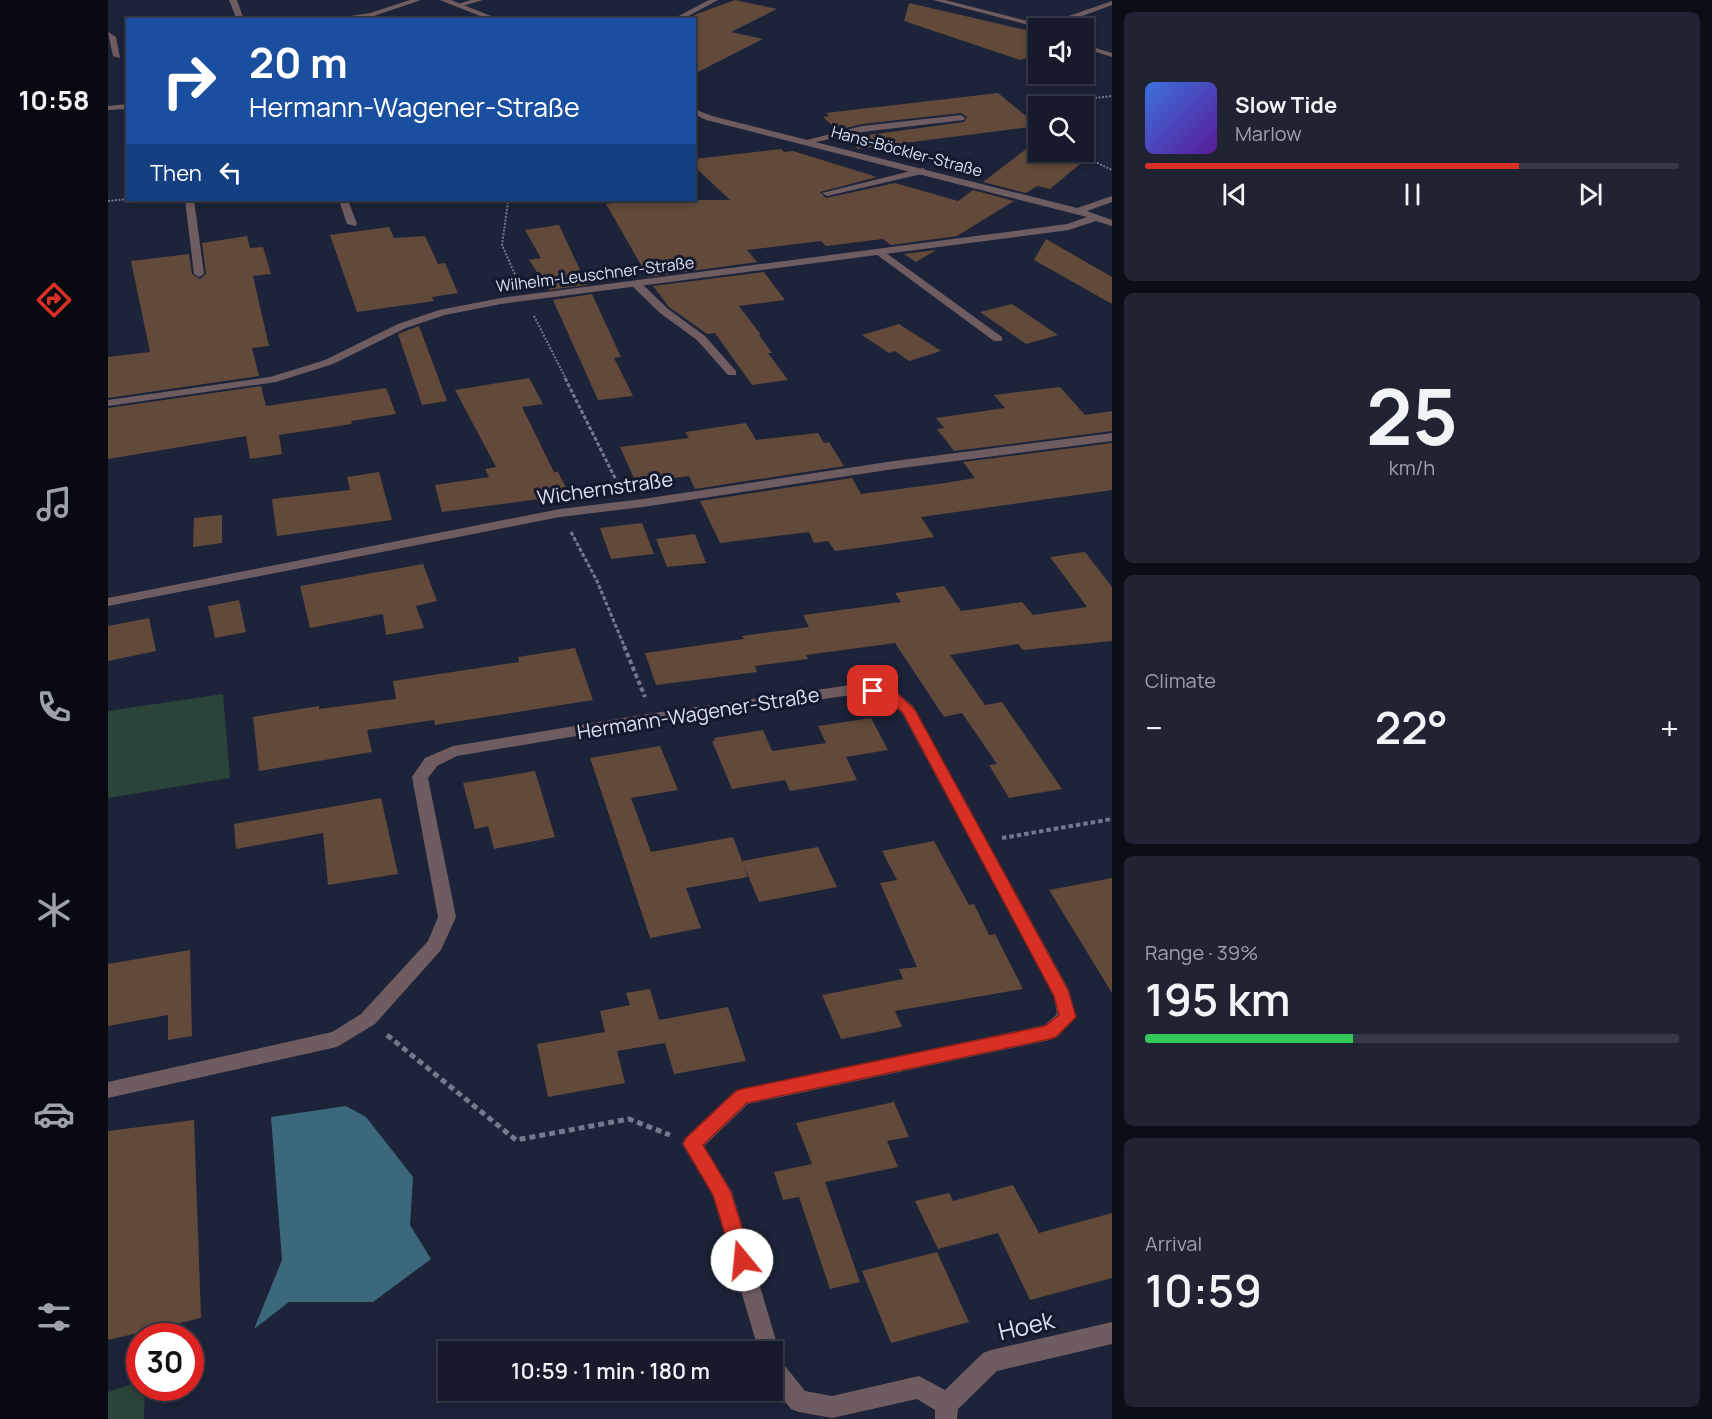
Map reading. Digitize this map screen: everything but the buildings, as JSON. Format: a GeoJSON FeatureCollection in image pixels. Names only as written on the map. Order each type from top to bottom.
{"type":"FeatureCollection","features":[{"type":"Feature","properties":{"kind":"street"},"geometry":{"type":"LineString","coordinates":[[233,0],[240,18]]}},
{"type":"Feature","properties":{"kind":"street"},"geometry":{"type":"LineString","coordinates":[[345,18],[371,15],[417,0]]}},
{"type":"Feature","properties":{"kind":"street"},"geometry":{"type":"LineString","coordinates":[[444,0],[492,18]]}},
{"type":"Feature","properties":{"kind":"street"},"geometry":{"type":"LineString","coordinates":[[459,6],[479,0]]}},
{"type":"Feature","properties":{"kind":"street"},"geometry":{"type":"LineString","coordinates":[[678,18],[714,0]]}},
{"type":"Feature","properties":{"kind":"street"},"geometry":{"type":"LineString","coordinates":[[937,0],[1028,24]]}},
{"type":"Feature","properties":{"kind":"street"},"geometry":{"type":"LineString","coordinates":[[1072,18],[1112,3]]}},
{"type":"Feature","properties":{"kind":"street"},"geometry":{"type":"LineString","coordinates":[[108,34],[112,37],[117,56]]}},
{"type":"Feature","properties":{"kind":"street"},"geometry":{"type":"LineString","coordinates":[[1094,49],[1112,55]]}},
{"type":"Feature","properties":{"kind":"street"},"geometry":{"type":"LineString","coordinates":[[108,108],[126,106]]}},
{"type":"Feature","properties":{"kind":"street","name":"Hans-Böckler-Straße"},"geometry":{"type":"LineString","coordinates":[[696,112],[709,118],[1078,211],[1112,223]]}},
{"type":"Feature","properties":{"kind":"street"},"geometry":{"type":"LineString","coordinates":[[696,121],[709,118]]}},
{"type":"Feature","properties":{"kind":"street"},"geometry":{"type":"LineString","coordinates":[[807,141],[862,129],[961,118]]}},
{"type":"Feature","properties":{"kind":"street"},"geometry":{"type":"LineString","coordinates":[[827,194],[923,171]]}},
{"type":"Feature","properties":{"kind":"street"},"geometry":{"type":"LineString","coordinates":[[1078,211],[1112,199]]}},
{"type":"Feature","properties":{"kind":"street"},"geometry":{"type":"LineString","coordinates":[[189,201],[199,274]]}},
{"type":"Feature","properties":{"kind":"street"},"geometry":{"type":"LineString","coordinates":[[343,201],[351,224]]}},
{"type":"Feature","properties":{"kind":"street","name":"Wilhelm-Leuschner-Straße"},"geometry":{"type":"LineString","coordinates":[[108,403],[272,380],[329,362],[402,326],[443,312],[1069,227],[1097,217]]}},
{"type":"Feature","properties":{"kind":"street"},"geometry":{"type":"LineString","coordinates":[[879,252],[998,339]]}},
{"type":"Feature","properties":{"kind":"street"},"geometry":{"type":"LineString","coordinates":[[636,284],[664,311],[701,338],[732,373]]}},
{"type":"Feature","properties":{"kind":"street","name":"Wichernstraße"},"geometry":{"type":"LineString","coordinates":[[108,602],[560,513],[894,465],[1112,437]]}},
{"type":"Feature","properties":{"kind":"street","name":"Hermann-Wagener-Straße"},"geometry":{"type":"LineString","coordinates":[[108,1090],[337,1039],[368,1019],[435,945],[447,917],[420,777],[431,762],[453,751],[654,718],[858,689],[888,693],[908,710],[1063,995],[1067,1017],[1050,1032],[742,1096],[692,1144]]}},
{"type":"Feature","properties":{"kind":"street"},"geometry":{"type":"LineString","coordinates":[[692,1144],[722,1192],[767,1341]]}},
{"type":"Feature","properties":{"kind":"street","name":"Hoek"},"geometry":{"type":"LineString","coordinates":[[947,1411],[991,1361],[1112,1333]]}},
{"type":"Feature","properties":{"kind":"street"},"geometry":{"type":"LineString","coordinates":[[783,1381],[799,1401],[832,1407],[919,1387],[947,1411]]}},
{"type":"Feature","properties":{"kind":"path"},"geometry":{"type":"LineString","coordinates":[[1094,98],[1112,96]]}},
{"type":"Feature","properties":{"kind":"path"},"geometry":{"type":"LineString","coordinates":[[1094,161],[1112,170]]}},
{"type":"Feature","properties":{"kind":"path"},"geometry":{"type":"LineString","coordinates":[[108,201],[126,199]]}},
{"type":"Feature","properties":{"kind":"path"},"geometry":{"type":"LineString","coordinates":[[508,202],[502,245],[526,299],[628,505]]}},
{"type":"Feature","properties":{"kind":"path"},"geometry":{"type":"LineString","coordinates":[[560,513],[597,581],[654,718]]}},
{"type":"Feature","properties":{"kind":"path"},"geometry":{"type":"LineString","coordinates":[[978,842],[1112,819]]}},
{"type":"Feature","properties":{"kind":"path"},"geometry":{"type":"LineString","coordinates":[[368,1019],[516,1140],[629,1119],[692,1144]]}},
{"type":"Feature","properties":{"kind":"green space"},"geometry":{"type":"Polygon","coordinates":[[[223,694],[230,778],[108,798],[108,711],[223,694]]]}},
{"type":"Feature","properties":{"kind":"green space"},"geometry":{"type":"Polygon","coordinates":[[[126,1386],[126,1401],[145,1401],[144,1419],[108,1419],[108,1392],[126,1386]]]}},
{"type":"Feature","properties":{"kind":"water"},"geometry":{"type":"Polygon","coordinates":[[[346,1106],[366,1117],[413,1177],[410,1225],[431,1259],[373,1302],[289,1302],[254,1329],[282,1260],[271,1117],[346,1106]]]}},
{"type":"Feature","properties":{"kind":"route"},"geometry":{"type":"LineString","coordinates":[[742,1260],[722,1192],[692,1144],[742,1096],[816,1083],[1050,1032],[1067,1017],[1063,995],[908,710],[888,693],[873,691]]}}]}
